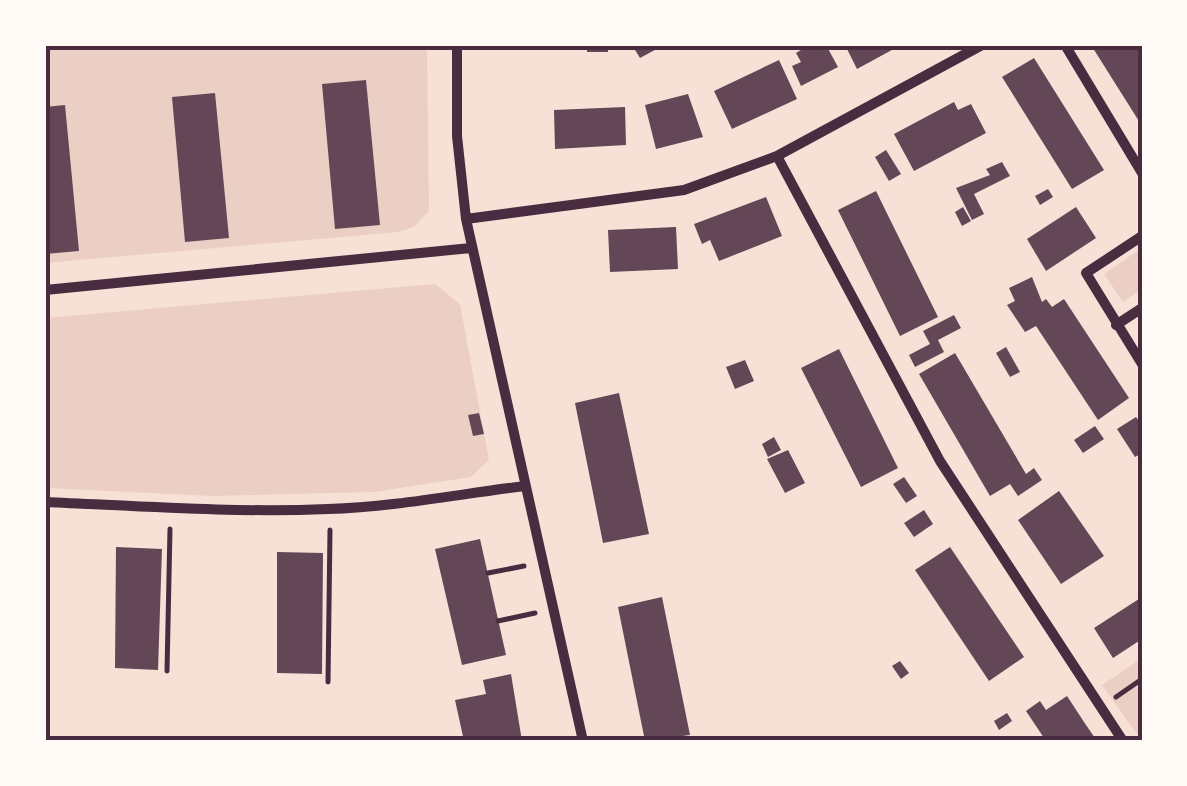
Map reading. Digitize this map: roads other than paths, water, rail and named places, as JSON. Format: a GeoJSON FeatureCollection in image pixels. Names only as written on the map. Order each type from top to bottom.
{"type":"FeatureCollection","features":[{"type":"Feature","properties":{"kind":"street"},"geometry":{"type":"LineString","coordinates":[[457,45],[457,136],[471,248],[583,741]]}},
{"type":"Feature","properties":{"kind":"street"},"geometry":{"type":"LineString","coordinates":[[466,219],[684,190],[778,156],[982,45]]}},
{"type":"Feature","properties":{"kind":"street"},"geometry":{"type":"LineString","coordinates":[[1064,45],[1142,173]]}},
{"type":"Feature","properties":{"kind":"street"},"geometry":{"type":"LineString","coordinates":[[778,156],[940,461],[1123,741]]}},
{"type":"Feature","properties":{"kind":"street"},"geometry":{"type":"LineString","coordinates":[[1142,236],[1086,272],[1142,364]]}},
{"type":"Feature","properties":{"kind":"street"},"geometry":{"type":"LineString","coordinates":[[45,290],[471,248]]}},
{"type":"Feature","properties":{"kind":"street"},"geometry":{"type":"LineString","coordinates":[[1116,325],[1142,308]]}},
{"type":"Feature","properties":{"kind":"street"},"geometry":{"type":"LineString","coordinates":[[45,502],[330,509],[525,486]]}}]}
